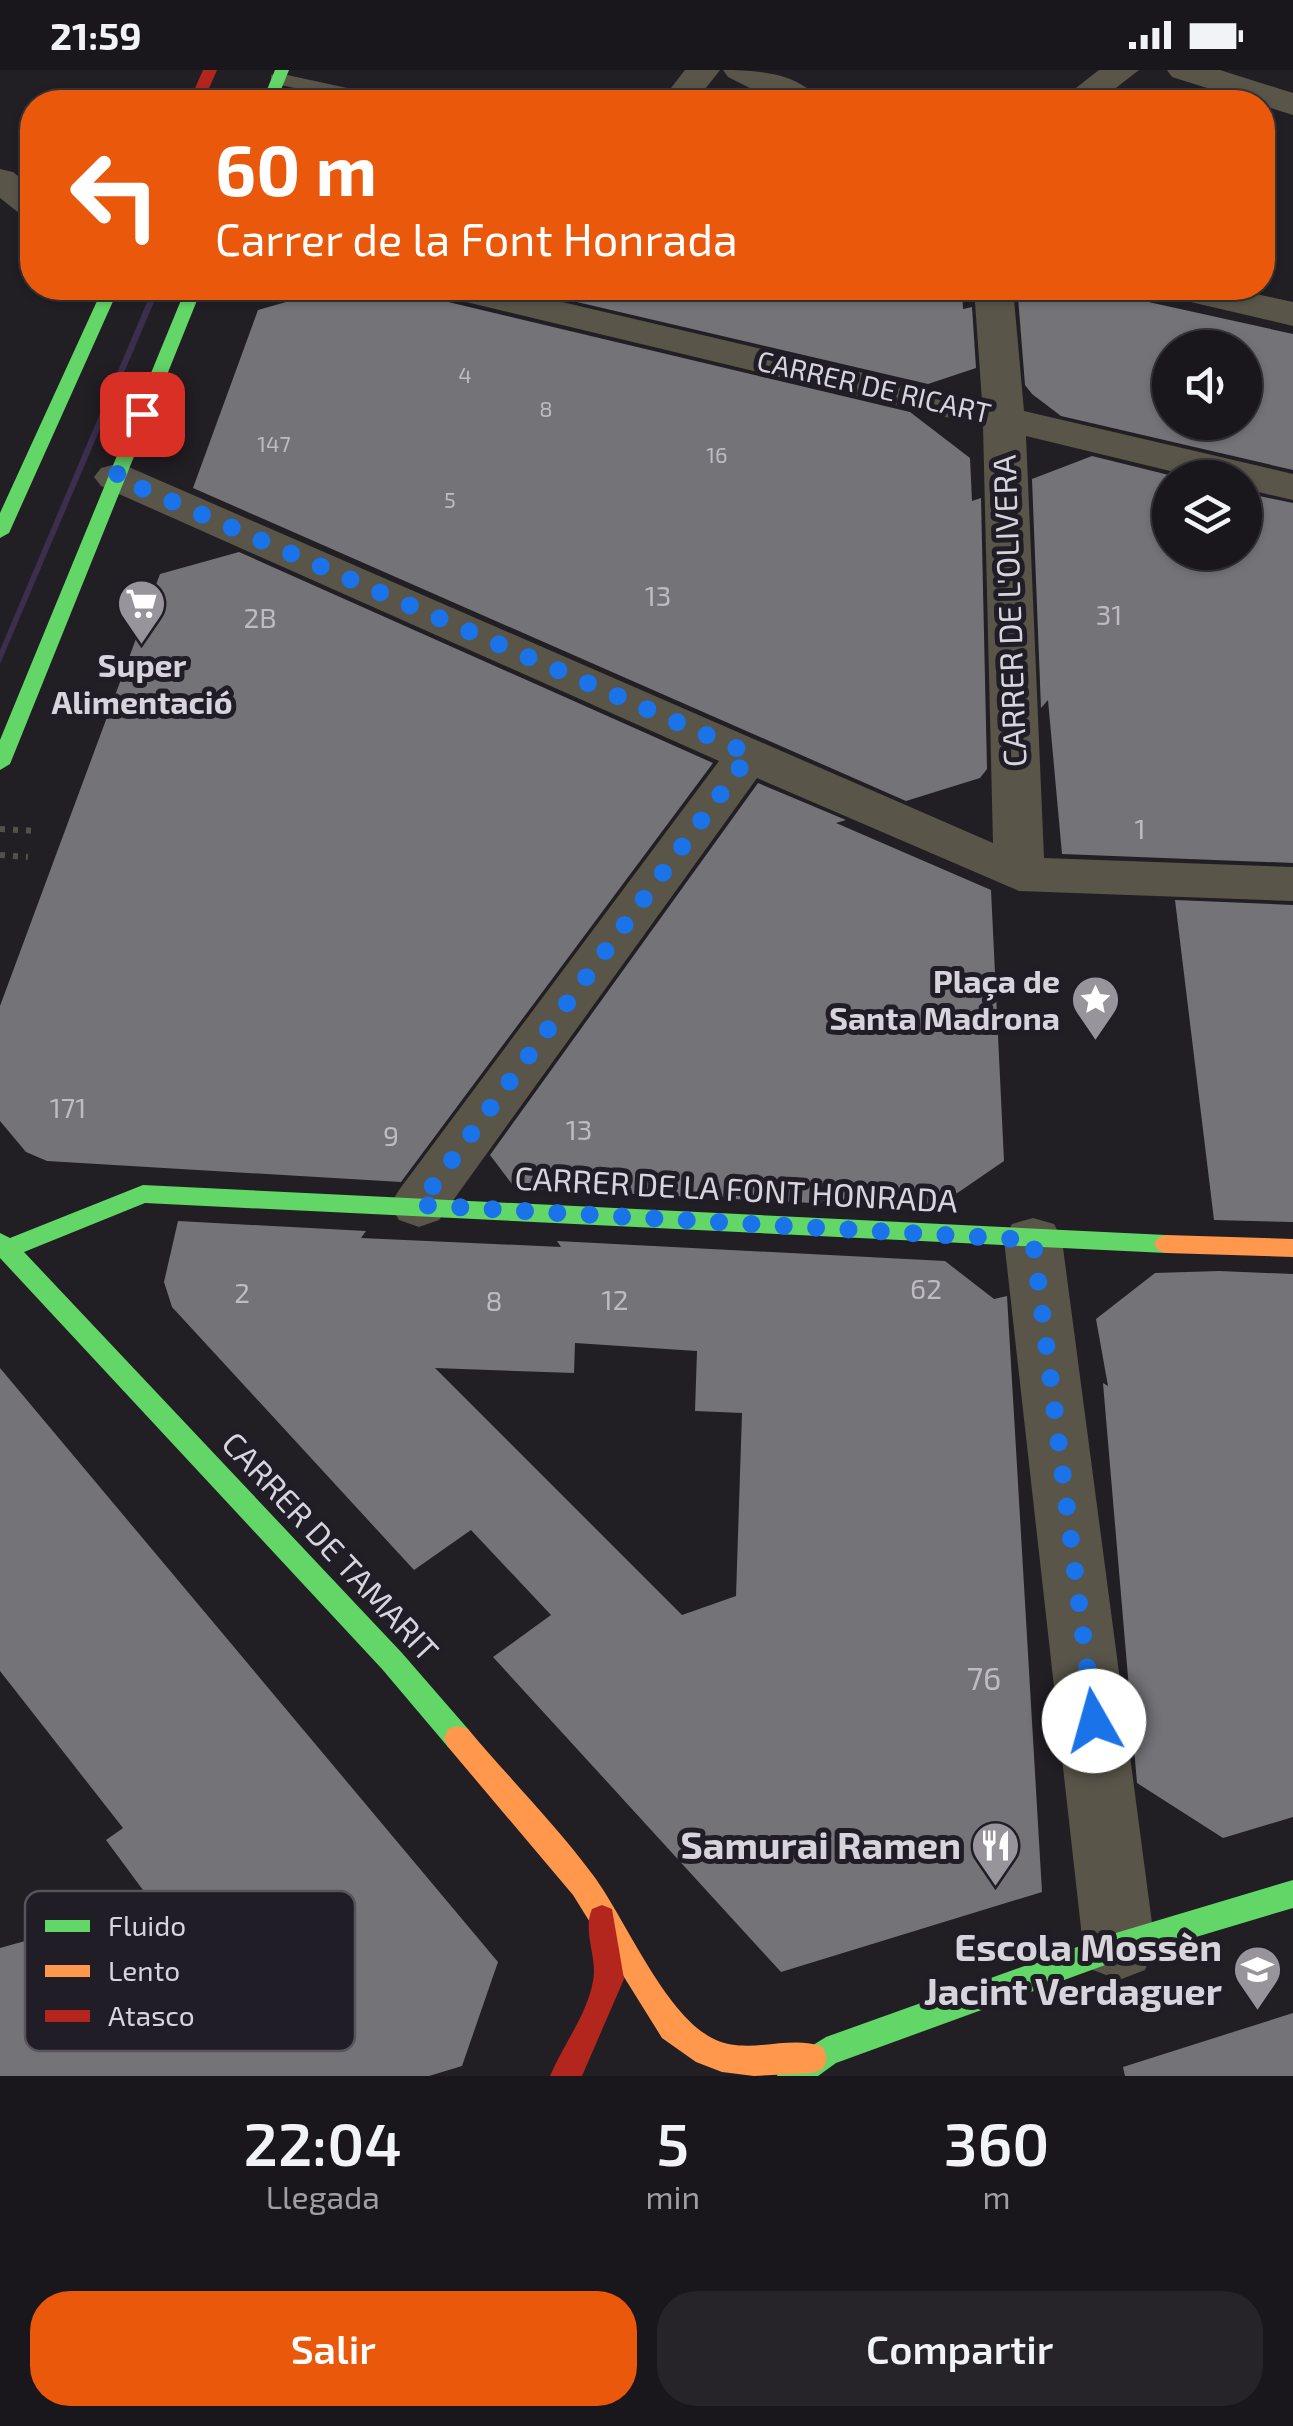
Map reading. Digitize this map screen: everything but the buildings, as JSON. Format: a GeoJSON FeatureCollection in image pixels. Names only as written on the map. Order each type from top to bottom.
{"type":"FeatureCollection","features":[{"type":"Feature","properties":{"kind":"street"},"geometry":{"type":"LineString","coordinates":[[687,90],[703,70]]}},
{"type":"Feature","properties":{"kind":"street"},"geometry":{"type":"LineString","coordinates":[[740,70],[779,90]]}},
{"type":"Feature","properties":{"kind":"street"},"geometry":{"type":"LineString","coordinates":[[1093,90],[1122,70]]}},
{"type":"Feature","properties":{"kind":"street"},"geometry":{"type":"LineString","coordinates":[[1184,70],[1248,90]]}},
{"type":"Feature","properties":{"kind":"street"},"geometry":{"type":"LineString","coordinates":[[0,180],[20,198]]}},
{"type":"Feature","properties":{"kind":"street"},"geometry":{"type":"LineString","coordinates":[[0,533],[105,300]]}},
{"type":"Feature","properties":{"kind":"street"},"geometry":{"type":"LineString","coordinates":[[0,764],[189,300]]}},
{"type":"Feature","properties":{"kind":"street","name":"CARRER DE RICART"},"geometry":{"type":"LineString","coordinates":[[506,300],[1293,487]]}},
{"type":"Feature","properties":{"kind":"street","name":"CARRER DE L'OLIVERA"},"geometry":{"type":"LineString","coordinates":[[995,300],[1004,418],[1019,874]]}},
{"type":"Feature","properties":{"kind":"street"},"geometry":{"type":"LineString","coordinates":[[1231,300],[1293,314]]}},
{"type":"Feature","properties":{"kind":"street"},"geometry":{"type":"LineString","coordinates":[[116,477],[1019,874],[1293,884]]}},
{"type":"Feature","properties":{"kind":"street"},"geometry":{"type":"LineString","coordinates":[[419,1205],[750,754]]}},
{"type":"Feature","properties":{"kind":"street","name":"CARRER DE LA FONT HONRADA"},"geometry":{"type":"LineString","coordinates":[[3,1245],[144,1194],[419,1205],[1033,1240],[1293,1248]]}},
{"type":"Feature","properties":{"kind":"street"},"geometry":{"type":"LineString","coordinates":[[1033,1240],[1119,1946]]}},
{"type":"Feature","properties":{"kind":"street","name":"CARRER DE TAMARIT"},"geometry":{"type":"LineString","coordinates":[[3,1245],[392,1661],[600,1906],[664,2024],[720,2060],[812,2058]]}},
{"type":"Feature","properties":{"kind":"street"},"geometry":{"type":"LineString","coordinates":[[792,2076],[812,2058],[1119,1946],[1293,1894]]}},
{"type":"Feature","properties":{"kind":"street"},"geometry":{"type":"LineString","coordinates":[[564,2076],[580,2052],[609,1980],[600,1906]]}},
{"type":"Feature","properties":{"kind":"path"},"geometry":{"type":"LineString","coordinates":[[0,830],[38,831]]}},
{"type":"Feature","properties":{"kind":"path"},"geometry":{"type":"LineString","coordinates":[[0,855],[28,857]]}},
{"type":"Feature","properties":{"kind":"shaded area"},"geometry":{"type":"Polygon","coordinates":[[[148,300],[155,300],[0,664],[0,650],[148,300]]]}},
{"type":"Feature","properties":{"kind":"traffic: fast"},"geometry":{"type":"LineString","coordinates":[[274,90],[282,70]]}},
{"type":"Feature","properties":{"kind":"traffic: fast"},"geometry":{"type":"LineString","coordinates":[[0,533],[106,300]]}},
{"type":"Feature","properties":{"kind":"traffic: fast"},"geometry":{"type":"LineString","coordinates":[[0,764],[189,300]]}},
{"type":"Feature","properties":{"kind":"traffic: fast"},"geometry":{"type":"LineString","coordinates":[[7,1249],[143,1194],[1166,1244]]}},
{"type":"Feature","properties":{"kind":"traffic: fast"},"geometry":{"type":"LineString","coordinates":[[0,1242],[392,1661],[458,1738]]}},
{"type":"Feature","properties":{"kind":"traffic: fast"},"geometry":{"type":"LineString","coordinates":[[792,2076],[826,2052],[1119,1946],[1293,1894]]}},
{"type":"Feature","properties":{"kind":"traffic: slow"},"geometry":{"type":"LineString","coordinates":[[1166,1244],[1293,1248]]}},
{"type":"Feature","properties":{"kind":"traffic: slow"},"geometry":{"type":"LineString","coordinates":[[458,1738],[583,1885],[673,2028],[722,2057],[754,2061],[812,2058]]}},
{"type":"Feature","properties":{"kind":"traffic: jam"},"geometry":{"type":"LineString","coordinates":[[201,90],[210,70]]}},
{"type":"Feature","properties":{"kind":"traffic: jam"},"geometry":{"type":"LineString","coordinates":[[565,2076],[580,2052],[609,1979],[602,1919]]}},
{"type":"Feature","properties":{"kind":"place","name":"Super Alimentació"},"geometry":{"type":"Point","coordinates":[142,646]}},
{"type":"Feature","properties":{"kind":"place","name":"Plaça de Santa Madrona"},"geometry":{"type":"Point","coordinates":[1095,1042]}},
{"type":"Feature","properties":{"kind":"place","name":"Samurai Ramen"},"geometry":{"type":"Point","coordinates":[996,1888]}},
{"type":"Feature","properties":{"kind":"place","name":"Escola Mossèn Jacint Verdaguer"},"geometry":{"type":"Point","coordinates":[1257,2012]}},
{"type":"Feature","properties":{"kind":"route"},"geometry":{"type":"LineString","coordinates":[[142,414],[116,477],[750,754],[419,1205],[1033,1240],[1094,1721]]}}]}
